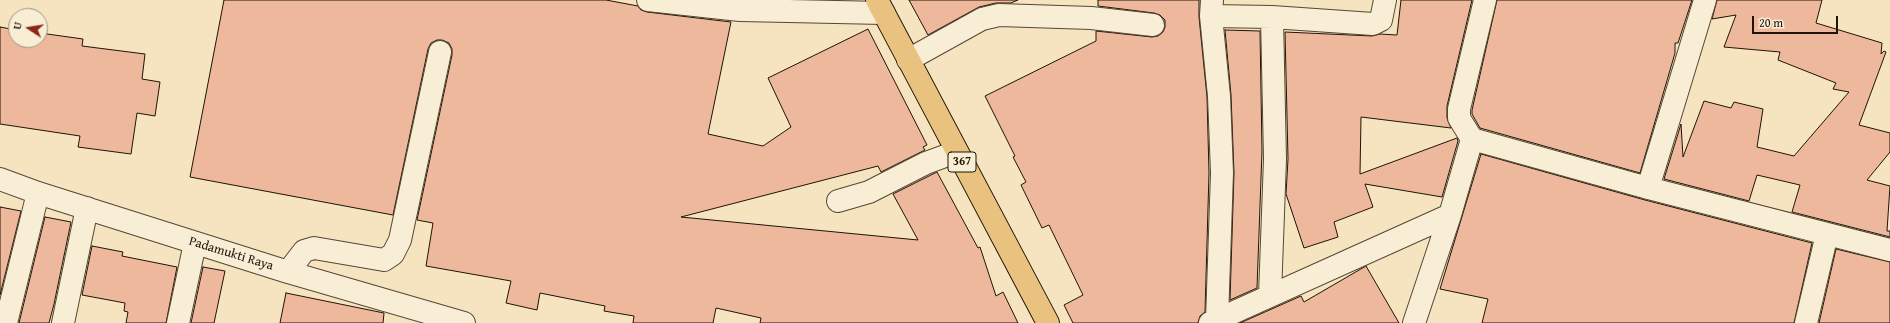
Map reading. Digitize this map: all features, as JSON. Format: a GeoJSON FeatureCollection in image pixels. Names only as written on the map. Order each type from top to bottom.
{"type":"FeatureCollection","features":[{"type":"Feature","properties":{"kind":"main road","name":"367"},"geometry":{"type":"LineString","coordinates":[[880,6],[956,152],[1048,323]]}},
{"type":"Feature","properties":{"kind":"street"},"geometry":{"type":"LineString","coordinates":[[648,0],[740,10],[880,6]]}},
{"type":"Feature","properties":{"kind":"street"},"geometry":{"type":"LineString","coordinates":[[1386,0],[1381,20],[1373,24],[1272,17],[1212,8],[1219,96],[1222,173],[1213,321],[1450,215]]}},
{"type":"Feature","properties":{"kind":"street"},"geometry":{"type":"LineString","coordinates":[[1486,0],[1459,109],[1459,118],[1472,139],[1648,188],[1890,250]]}},
{"type":"Feature","properties":{"kind":"street"},"geometry":{"type":"LineString","coordinates":[[1648,188],[1705,0]]}},
{"type":"Feature","properties":{"kind":"street"},"geometry":{"type":"LineString","coordinates":[[908,60],[982,20],[999,15],[1091,18],[1152,25]]}},
{"type":"Feature","properties":{"kind":"street"},"geometry":{"type":"LineString","coordinates":[[1270,295],[1275,159],[1272,17]]}},
{"type":"Feature","properties":{"kind":"street"},"geometry":{"type":"LineString","coordinates":[[288,272],[304,251],[314,248],[384,260],[393,254],[400,240],[440,52]]}},
{"type":"Feature","properties":{"kind":"street"},"geometry":{"type":"LineString","coordinates":[[1414,323],[1450,215],[1472,139]]}},
{"type":"Feature","properties":{"kind":"street"},"geometry":{"type":"LineString","coordinates":[[838,201],[869,192],[926,163],[956,152]]}},
{"type":"Feature","properties":{"kind":"street","name":"Padamukti Raya"},"geometry":{"type":"LineString","coordinates":[[0,179],[38,193],[288,272],[464,323]]}},
{"type":"Feature","properties":{"kind":"street"},"geometry":{"type":"LineString","coordinates":[[6,323],[38,193]]}},
{"type":"Feature","properties":{"kind":"street"},"geometry":{"type":"LineString","coordinates":[[63,323],[87,208]]}},
{"type":"Feature","properties":{"kind":"street"},"geometry":{"type":"LineString","coordinates":[[1806,323],[1827,234]]}},
{"type":"Feature","properties":{"kind":"street"},"geometry":{"type":"LineString","coordinates":[[178,323],[195,243]]}},
{"type":"Feature","properties":{"kind":"building"},"geometry":{"type":"Polygon","coordinates":[[[224,0],[606,0],[638,6],[641,10],[647,12],[731,22],[708,134],[763,146],[791,127],[768,78],[868,29],[927,145],[923,147],[925,150],[881,172],[878,166],[681,217],[918,240],[893,194],[937,172],[978,248],[980,247],[996,296],[1003,292],[1018,323],[760,323],[761,318],[716,308],[713,323],[633,323],[634,316],[604,311],[605,306],[540,293],[537,310],[506,303],[511,281],[426,266],[433,223],[417,220],[452,55],[452,49],[449,43],[442,40],[437,40],[431,43],[428,49],[393,215],[190,177],[224,0]]]}},
{"type":"Feature","properties":{"kind":"building"},"geometry":{"type":"Polygon","coordinates":[[[909,0],[1018,0],[1011,3],[996,3],[979,7],[928,35],[909,0]]]}},
{"type":"Feature","properties":{"kind":"building"},"geometry":{"type":"Polygon","coordinates":[[[1098,0],[1199,0],[1199,17],[1207,97],[1209,173],[1205,312],[1200,316],[1198,323],[1073,323],[1064,305],[1083,295],[1049,225],[1042,228],[1021,185],[1026,182],[1013,157],[1015,156],[985,96],[1096,41],[1096,31],[1152,37],[1158,36],[1163,32],[1165,20],[1160,15],[1098,6],[1098,0]]]}},
{"type":"Feature","properties":{"kind":"building"},"geometry":{"type":"Polygon","coordinates":[[[1401,0],[1472,0],[1447,106],[1447,118],[1451,128],[1361,117],[1360,174],[1457,138],[1458,141],[1442,197],[1365,184],[1373,207],[1334,222],[1338,237],[1304,248],[1286,194],[1288,159],[1285,32],[1372,36],[1380,34],[1397,35],[1401,0]]]}},
{"type":"Feature","properties":{"kind":"building"},"geometry":{"type":"Polygon","coordinates":[[[1497,0],[1692,0],[1678,43],[1675,43],[1675,53],[1640,173],[1480,128],[1472,114],[1472,110],[1497,0]]]}},
{"type":"Feature","properties":{"kind":"building"},"geometry":{"type":"Polygon","coordinates":[[[1717,0],[1822,0],[1816,23],[1882,43],[1881,54],[1884,51],[1886,52],[1859,125],[1890,133],[1890,152],[1867,180],[1890,186],[1887,231],[1890,231],[1890,237],[1792,212],[1800,185],[1757,175],[1749,201],[1664,179],[1681,124],[1683,157],[1704,101],[1731,108],[1734,102],[1763,109],[1757,147],[1794,156],[1849,92],[1833,89],[1836,83],[1778,60],[1780,52],[1724,47],[1736,15],[1712,19],[1717,0]]]}},
{"type":"Feature","properties":{"kind":"building"},"geometry":{"type":"Polygon","coordinates":[[[0,27],[8,28],[8,48],[48,48],[48,34],[83,39],[82,46],[145,54],[142,79],[160,82],[155,116],[137,113],[131,154],[78,147],[80,136],[0,124],[0,27]]]}},
{"type":"Feature","properties":{"kind":"building"},"geometry":{"type":"Polygon","coordinates":[[[1225,30],[1260,31],[1262,151],[1257,288],[1230,300],[1234,173],[1231,95],[1225,30]]]}},
{"type":"Feature","properties":{"kind":"building"},"geometry":{"type":"Polygon","coordinates":[[[1481,154],[1645,200],[1812,243],[1794,323],[1482,323],[1488,299],[1440,289],[1481,154]]]}},
{"type":"Feature","properties":{"kind":"building"},"geometry":{"type":"Polygon","coordinates":[[[0,207],[21,211],[0,295],[0,207]]]}},
{"type":"Feature","properties":{"kind":"building"},"geometry":{"type":"Polygon","coordinates":[[[45,217],[71,222],[54,304],[49,323],[19,323],[45,217]]]}},
{"type":"Feature","properties":{"kind":"building"},"geometry":{"type":"Polygon","coordinates":[[[92,246],[123,252],[122,256],[177,267],[166,323],[126,323],[128,312],[124,311],[125,303],[82,295],[92,246]]]}},
{"type":"Feature","properties":{"kind":"building"},"geometry":{"type":"Polygon","coordinates":[[[1836,249],[1890,262],[1890,323],[1819,323],[1836,249]]]}},
{"type":"Feature","properties":{"kind":"building"},"geometry":{"type":"Polygon","coordinates":[[[1366,266],[1399,323],[1240,323],[1301,296],[1304,302],[1366,266]]]}},
{"type":"Feature","properties":{"kind":"building"},"geometry":{"type":"Polygon","coordinates":[[[203,267],[225,271],[214,323],[191,323],[203,267]]]}},
{"type":"Feature","properties":{"kind":"building"},"geometry":{"type":"Polygon","coordinates":[[[286,293],[384,313],[383,323],[280,323],[286,293]]]}}]}
